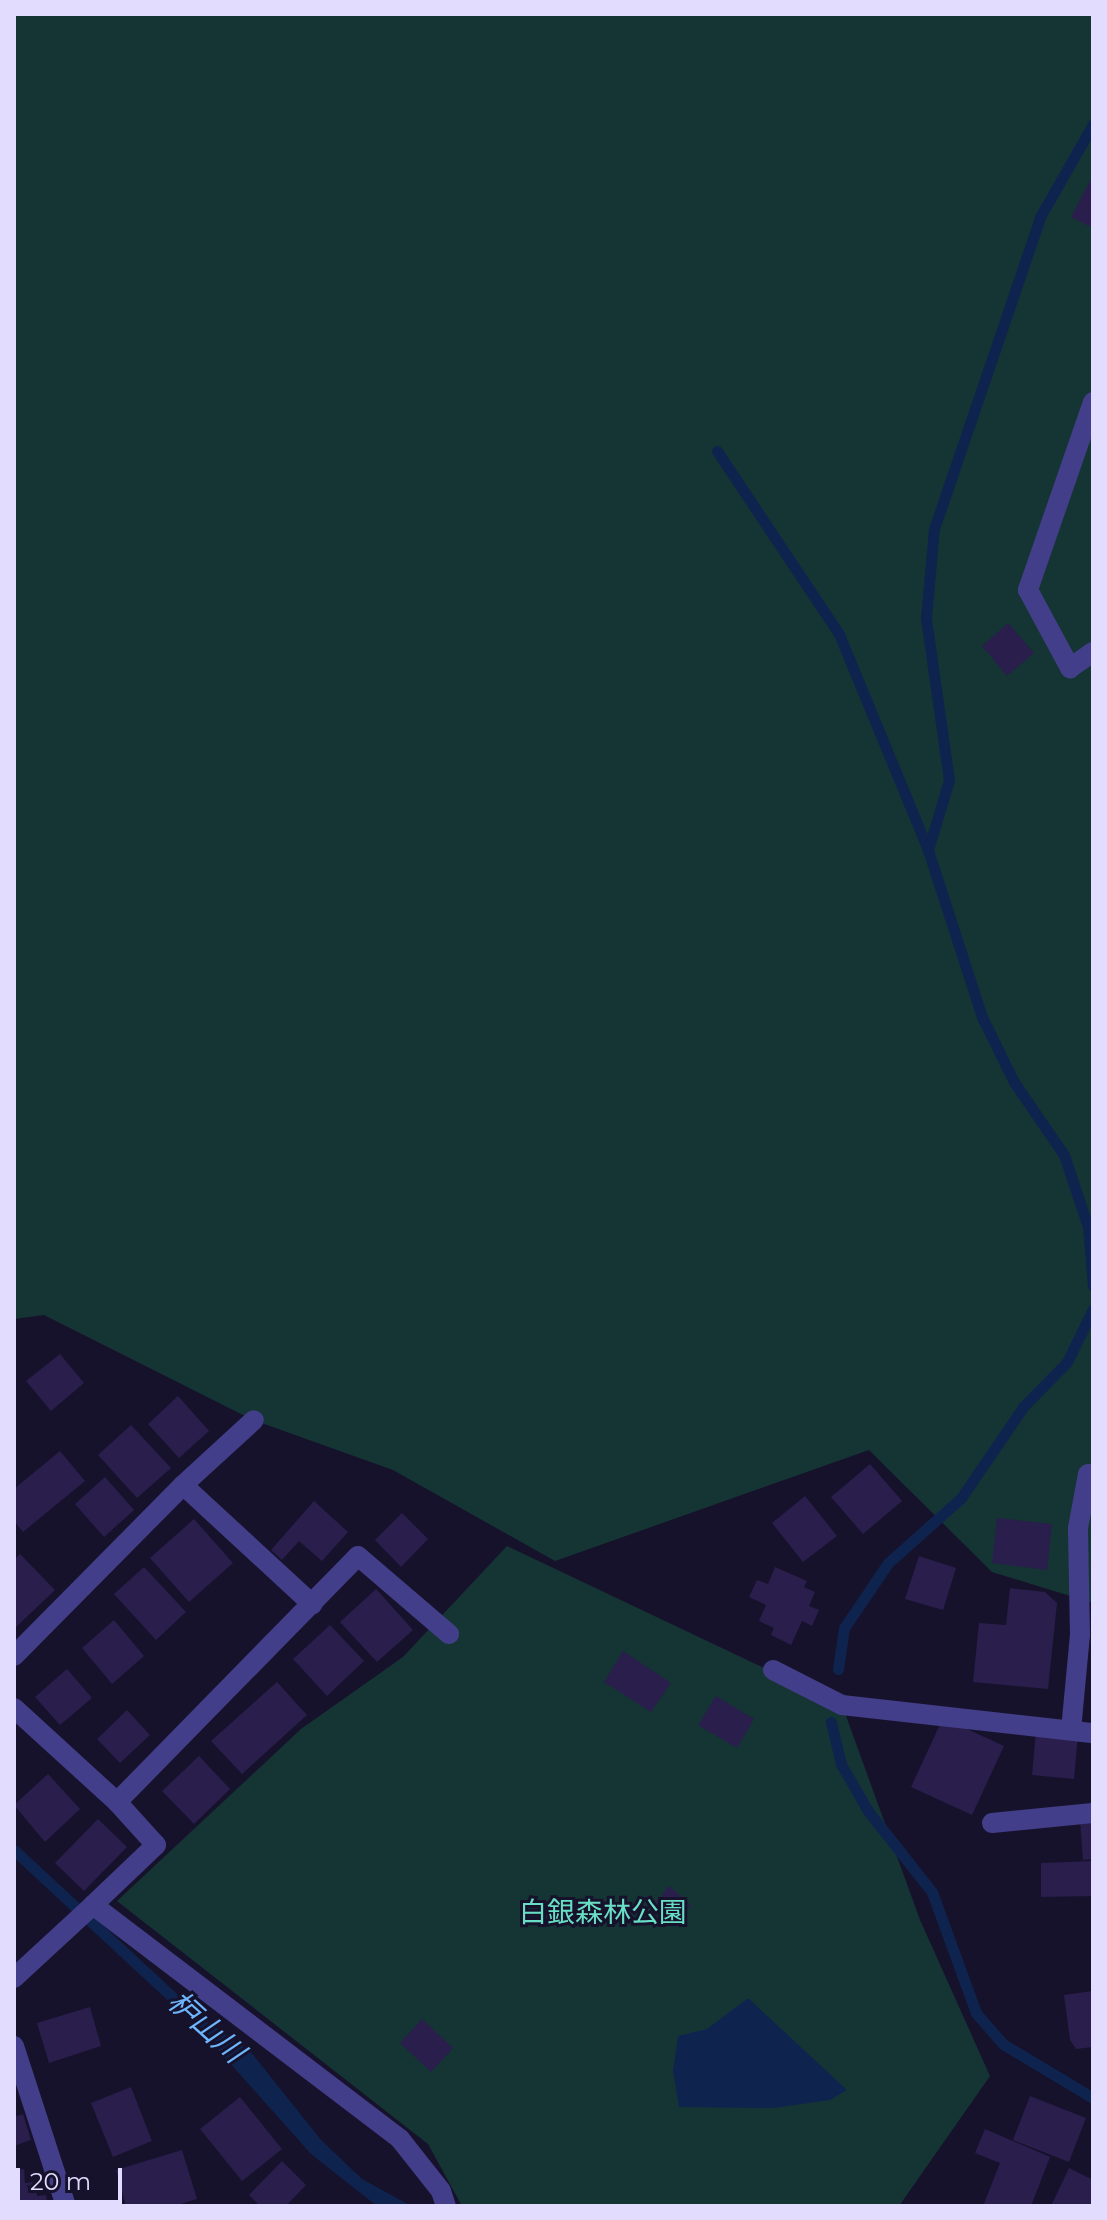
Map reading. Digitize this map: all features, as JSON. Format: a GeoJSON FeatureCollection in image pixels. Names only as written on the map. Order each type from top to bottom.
{"type":"FeatureCollection","features":[{"type":"Feature","properties":{"kind":"street"},"geometry":{"type":"LineString","coordinates":[[1093,402],[1028,590],[1070,668],[1093,652]]}},
{"type":"Feature","properties":{"kind":"street"},"geometry":{"type":"LineString","coordinates":[[14,1656],[183,1485],[254,1420]]}},
{"type":"Feature","properties":{"kind":"street"},"geometry":{"type":"LineString","coordinates":[[1071,1730],[1080,1635],[1078,1528],[1088,1474]]}},
{"type":"Feature","properties":{"kind":"street"},"geometry":{"type":"LineString","coordinates":[[183,1485],[312,1604]]}},
{"type":"Feature","properties":{"kind":"street"},"geometry":{"type":"LineString","coordinates":[[117,1802],[358,1556],[449,1634]]}},
{"type":"Feature","properties":{"kind":"street"},"geometry":{"type":"LineString","coordinates":[[773,1670],[842,1705],[1093,1733]]}},
{"type":"Feature","properties":{"kind":"street"},"geometry":{"type":"LineString","coordinates":[[14,1708],[117,1802],[156,1845],[14,1978]]}},
{"type":"Feature","properties":{"kind":"street"},"geometry":{"type":"LineString","coordinates":[[992,1823],[1093,1813]]}},
{"type":"Feature","properties":{"kind":"street"},"geometry":{"type":"LineString","coordinates":[[92,1906],[400,2139],[441,2191],[446,2206]]}},
{"type":"Feature","properties":{"kind":"street"},"geometry":{"type":"LineString","coordinates":[[14,2046],[66,2206]]}},
{"type":"Feature","properties":{"kind":"green space"},"geometry":{"type":"Polygon","coordinates":[[[14,14],[1093,14],[1093,1603],[992,1572],[869,1450],[555,1561],[393,1470],[253,1420],[44,1315],[14,1319],[14,14]]]}},
{"type":"Feature","properties":{"kind":"green space","name":"白銀森林公園"},"geometry":{"type":"Polygon","coordinates":[[[507,1546],[842,1705],[920,1920],[990,2076],[899,2206],[462,2206],[428,2144],[117,1901],[301,1729],[403,1657],[507,1546]]]}},
{"type":"Feature","properties":{"kind":"water","name":"枦山川"},"geometry":{"type":"Polygon","coordinates":[[[171,1997],[250,2051],[321,2140],[362,2179],[411,2206],[377,2206],[311,2154],[171,1997]]]}},
{"type":"Feature","properties":{"kind":"water"},"geometry":{"type":"Polygon","coordinates":[[[748,1998],[847,2090],[830,2100],[774,2108],[679,2107],[673,2071],[678,2036],[707,2029],[748,1998]]]}},
{"type":"Feature","properties":{"kind":"building"},"geometry":{"type":"Polygon","coordinates":[[[1093,175],[1093,228],[1071,217],[1093,175]]]}},
{"type":"Feature","properties":{"kind":"building"},"geometry":{"type":"Polygon","coordinates":[[[1008,623],[1034,653],[1007,676],[982,646],[1008,623]]]}},
{"type":"Feature","properties":{"kind":"building"},"geometry":{"type":"Polygon","coordinates":[[[60,1354],[84,1383],[51,1411],[26,1381],[60,1354]]]}},
{"type":"Feature","properties":{"kind":"building"},"geometry":{"type":"Polygon","coordinates":[[[178,1396],[209,1431],[179,1458],[148,1424],[178,1396]]]}},
{"type":"Feature","properties":{"kind":"building"},"geometry":{"type":"Polygon","coordinates":[[[131,1425],[171,1468],[137,1498],[98,1455],[131,1425]]]}},
{"type":"Feature","properties":{"kind":"building"},"geometry":{"type":"Polygon","coordinates":[[[60,1451],[85,1481],[23,1532],[14,1521],[14,1489],[60,1451]]]}},
{"type":"Feature","properties":{"kind":"building"},"geometry":{"type":"Polygon","coordinates":[[[870,1464],[902,1501],[863,1534],[831,1497],[870,1464]]]}},
{"type":"Feature","properties":{"kind":"building"},"geometry":{"type":"Polygon","coordinates":[[[105,1477],[134,1510],[104,1537],[75,1504],[105,1477]]]}},
{"type":"Feature","properties":{"kind":"building"},"geometry":{"type":"Polygon","coordinates":[[[805,1496],[837,1536],[803,1562],[772,1523],[805,1496]]]}},
{"type":"Feature","properties":{"kind":"building"},"geometry":{"type":"Polygon","coordinates":[[[314,1501],[348,1532],[322,1561],[299,1541],[282,1560],[271,1550],[314,1501]]]}},
{"type":"Feature","properties":{"kind":"building"},"geometry":{"type":"Polygon","coordinates":[[[402,1513],[428,1539],[401,1567],[375,1540],[402,1513]]]}},
{"type":"Feature","properties":{"kind":"building"},"geometry":{"type":"Polygon","coordinates":[[[997,1518],[1052,1524],[1047,1570],[992,1563],[997,1518]]]}},
{"type":"Feature","properties":{"kind":"building"},"geometry":{"type":"Polygon","coordinates":[[[194,1519],[233,1563],[189,1602],[150,1558],[194,1519]]]}},
{"type":"Feature","properties":{"kind":"building"},"geometry":{"type":"Polygon","coordinates":[[[20,1554],[55,1590],[14,1629],[14,1560],[20,1554]]]}},
{"type":"Feature","properties":{"kind":"building"},"geometry":{"type":"Polygon","coordinates":[[[919,1556],[956,1568],[943,1610],[905,1599],[919,1556]]]}},
{"type":"Feature","properties":{"kind":"building"},"geometry":{"type":"Polygon","coordinates":[[[144,1567],[186,1612],[156,1640],[114,1594],[144,1567]]]}},
{"type":"Feature","properties":{"kind":"building"},"geometry":{"type":"Polygon","coordinates":[[[775,1567],[807,1581],[804,1587],[815,1592],[809,1606],[819,1610],[812,1626],[802,1621],[791,1645],[771,1635],[774,1628],[759,1621],[766,1605],[749,1597],[757,1580],[768,1584],[775,1567]]]}},
{"type":"Feature","properties":{"kind":"building"},"geometry":{"type":"Polygon","coordinates":[[[1010,1588],[1045,1592],[1057,1603],[1048,1689],[973,1682],[979,1623],[1006,1625],[1010,1588]]]}},
{"type":"Feature","properties":{"kind":"building"},"geometry":{"type":"Polygon","coordinates":[[[376,1589],[413,1630],[377,1662],[340,1622],[376,1589]]]}},
{"type":"Feature","properties":{"kind":"building"},"geometry":{"type":"Polygon","coordinates":[[[114,1620],[144,1656],[112,1684],[82,1648],[114,1620]]]}},
{"type":"Feature","properties":{"kind":"building"},"geometry":{"type":"Polygon","coordinates":[[[330,1625],[364,1661],[327,1696],[293,1659],[330,1625]]]}},
{"type":"Feature","properties":{"kind":"building"},"geometry":{"type":"Polygon","coordinates":[[[623,1651],[671,1683],[651,1712],[604,1682],[623,1651]]]}},
{"type":"Feature","properties":{"kind":"building"},"geometry":{"type":"Polygon","coordinates":[[[67,1669],[92,1698],[60,1725],[35,1697],[67,1669]]]}},
{"type":"Feature","properties":{"kind":"building"},"geometry":{"type":"Polygon","coordinates":[[[277,1682],[307,1715],[242,1774],[211,1741],[277,1682]]]}},
{"type":"Feature","properties":{"kind":"building"},"geometry":{"type":"Polygon","coordinates":[[[716,1696],[754,1719],[737,1748],[698,1725],[716,1696]]]}},
{"type":"Feature","properties":{"kind":"building"},"geometry":{"type":"Polygon","coordinates":[[[127,1710],[150,1735],[120,1763],[97,1739],[127,1710]]]}},
{"type":"Feature","properties":{"kind":"building"},"geometry":{"type":"Polygon","coordinates":[[[943,1718],[1004,1746],[972,1815],[911,1787],[943,1718]]]}},
{"type":"Feature","properties":{"kind":"building"},"geometry":{"type":"Polygon","coordinates":[[[1036,1731],[1078,1734],[1074,1779],[1032,1775],[1036,1731]]]}},
{"type":"Feature","properties":{"kind":"building"},"geometry":{"type":"Polygon","coordinates":[[[199,1756],[230,1789],[194,1824],[162,1791],[199,1756]]]}},
{"type":"Feature","properties":{"kind":"building"},"geometry":{"type":"Polygon","coordinates":[[[48,1774],[80,1809],[45,1842],[14,1805],[48,1774]]]}},
{"type":"Feature","properties":{"kind":"building"},"geometry":{"type":"Polygon","coordinates":[[[1093,1818],[1093,1859],[1083,1860],[1080,1820],[1093,1818]]]}},
{"type":"Feature","properties":{"kind":"building"},"geometry":{"type":"Polygon","coordinates":[[[98,1819],[127,1847],[84,1891],[55,1863],[98,1819]]]}},
{"type":"Feature","properties":{"kind":"building"},"geometry":{"type":"Polygon","coordinates":[[[1093,1861],[1093,1896],[1041,1897],[1041,1863],[1093,1861]]]}},
{"type":"Feature","properties":{"kind":"building"},"geometry":{"type":"Polygon","coordinates":[[[669,1886],[691,1905],[674,1925],[652,1907],[669,1886]]]}},
{"type":"Feature","properties":{"kind":"building"},"geometry":{"type":"Polygon","coordinates":[[[1093,1991],[1093,2047],[1076,2049],[1070,2040],[1064,1995],[1093,1991]]]}},
{"type":"Feature","properties":{"kind":"building"},"geometry":{"type":"Polygon","coordinates":[[[90,2007],[101,2046],[49,2063],[37,2023],[90,2007]]]}},
{"type":"Feature","properties":{"kind":"building"},"geometry":{"type":"Polygon","coordinates":[[[422,2019],[453,2048],[431,2072],[400,2043],[422,2019]]]}},
{"type":"Feature","properties":{"kind":"building"},"geometry":{"type":"Polygon","coordinates":[[[131,2087],[152,2141],[113,2157],[91,2103],[131,2087]]]}},
{"type":"Feature","properties":{"kind":"building"},"geometry":{"type":"Polygon","coordinates":[[[1030,2096],[1086,2118],[1069,2162],[1013,2140],[1030,2096]]]}},
{"type":"Feature","properties":{"kind":"building"},"geometry":{"type":"Polygon","coordinates":[[[240,2097],[282,2149],[242,2181],[200,2129],[240,2097]]]}},
{"type":"Feature","properties":{"kind":"building"},"geometry":{"type":"Polygon","coordinates":[[[23,2114],[31,2140],[14,2146],[14,2117],[23,2114]]]}},
{"type":"Feature","properties":{"kind":"building"},"geometry":{"type":"Polygon","coordinates":[[[985,2129],[1050,2157],[1031,2206],[983,2206],[1000,2163],[975,2153],[985,2129]]]}},
{"type":"Feature","properties":{"kind":"building"},"geometry":{"type":"Polygon","coordinates":[[[182,2150],[197,2199],[174,2206],[126,2206],[116,2170],[182,2150]]]}},
{"type":"Feature","properties":{"kind":"building"},"geometry":{"type":"Polygon","coordinates":[[[282,2161],[306,2185],[286,2206],[260,2206],[249,2195],[282,2161]]]}},
{"type":"Feature","properties":{"kind":"building"},"geometry":{"type":"Polygon","coordinates":[[[1069,2168],[1093,2180],[1093,2206],[1051,2206],[1069,2168]]]}},
{"type":"Feature","properties":{"kind":"building"},"geometry":{"type":"Polygon","coordinates":[[[24,2169],[25,2183],[36,2182],[37,2196],[46,2195],[48,2206],[14,2206],[14,2170],[24,2169]]]}},
{"type":"Feature","properties":{"kind":"waterway"},"geometry":{"type":"LineString","coordinates":[[928,850],[949,780],[926,618],[934,529],[1040,217],[1093,124]]}},
{"type":"Feature","properties":{"kind":"waterway"},"geometry":{"type":"LineString","coordinates":[[717,451],[839,634],[928,850],[982,1017],[1014,1082],[1064,1155],[1088,1227],[1093,1286]]}},
{"type":"Feature","properties":{"kind":"waterway"},"geometry":{"type":"LineString","coordinates":[[838,1669],[844,1628],[888,1563],[961,1498],[1023,1407],[1067,1362],[1093,1309]]}},
{"type":"Feature","properties":{"kind":"waterway"},"geometry":{"type":"LineString","coordinates":[[831,1722],[841,1764],[868,1811],[932,1892],[976,2013],[1003,2044],[1093,2098]]}},
{"type":"Feature","properties":{"kind":"waterway","name":"枦山川"},"geometry":{"type":"LineString","coordinates":[[14,1850],[180,2004]]}}]}
